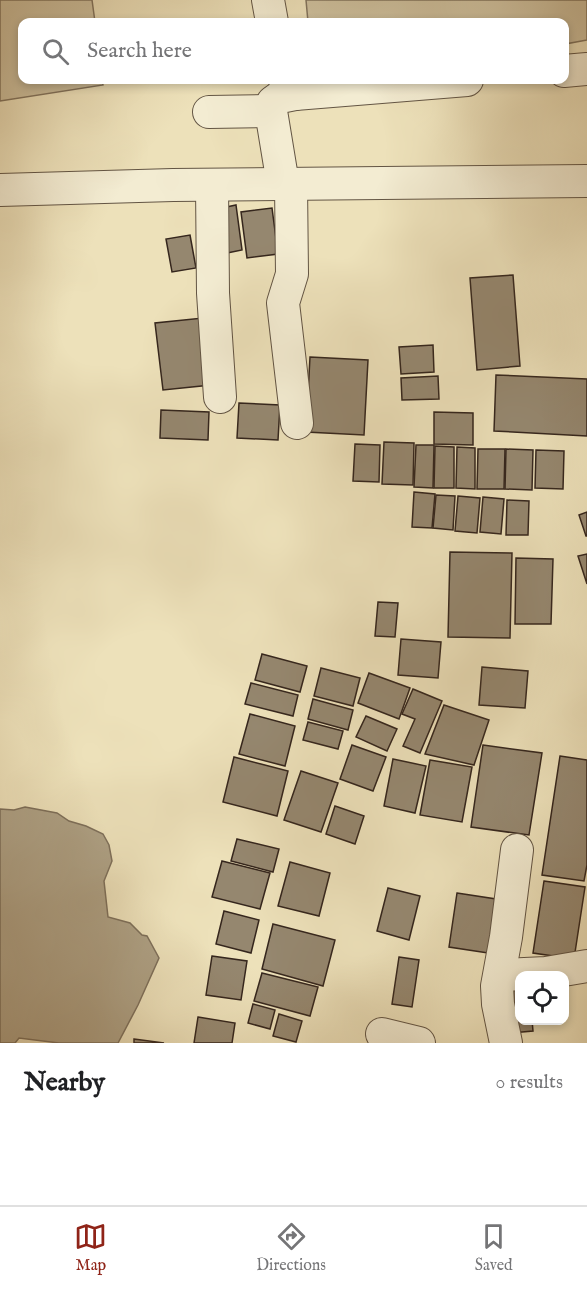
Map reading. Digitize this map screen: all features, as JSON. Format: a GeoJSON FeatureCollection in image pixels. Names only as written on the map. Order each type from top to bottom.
{"type":"FeatureCollection","features":[{"type":"Feature","properties":{"kind":"street"},"geometry":{"type":"LineString","coordinates":[[268,0],[271,18]]}},
{"type":"Feature","properties":{"kind":"street"},"geometry":{"type":"LineString","coordinates":[[569,71],[587,69]]}},
{"type":"Feature","properties":{"kind":"street"},"geometry":{"type":"LineString","coordinates":[[209,112],[284,95],[418,84]]}},
{"type":"Feature","properties":{"kind":"street"},"geometry":{"type":"LineString","coordinates":[[284,95],[292,274],[284,303],[297,423]]}},
{"type":"Feature","properties":{"kind":"street"},"geometry":{"type":"LineString","coordinates":[[0,190],[587,181]]}},
{"type":"Feature","properties":{"kind":"street"},"geometry":{"type":"LineString","coordinates":[[212,185],[213,293],[220,397]]}},
{"type":"Feature","properties":{"kind":"street"},"geometry":{"type":"LineString","coordinates":[[506,1043],[498,1004],[497,986],[517,850]]}},
{"type":"Feature","properties":{"kind":"street"},"geometry":{"type":"LineString","coordinates":[[500,975],[546,973],[587,966]]}},
{"type":"Feature","properties":{"kind":"street"},"geometry":{"type":"LineString","coordinates":[[382,1034],[419,1043]]}},
{"type":"Feature","properties":{"kind":"shaded area"},"geometry":{"type":"Polygon","coordinates":[[[0,0],[92,0],[94,18],[18,18],[18,84],[103,85],[0,101],[0,0]]]}},
{"type":"Feature","properties":{"kind":"shaded area"},"geometry":{"type":"Polygon","coordinates":[[[306,0],[587,0],[587,40],[569,43],[569,18],[308,18],[306,0]]]}},
{"type":"Feature","properties":{"kind":"shaded area"},"geometry":{"type":"Polygon","coordinates":[[[25,807],[57,813],[69,821],[103,834],[109,845],[112,861],[104,881],[108,917],[130,923],[142,935],[147,936],[159,958],[118,1043],[59,1043],[19,1038],[15,1043],[0,1043],[0,809],[14,810],[25,807]]]}},
{"type":"Feature","properties":{"kind":"building"},"geometry":{"type":"Polygon","coordinates":[[[236,205],[242,250],[222,254],[217,209],[236,205]]]}},
{"type":"Feature","properties":{"kind":"building"},"geometry":{"type":"Polygon","coordinates":[[[272,208],[278,254],[247,258],[241,212],[272,208]]]}},
{"type":"Feature","properties":{"kind":"building"},"geometry":{"type":"Polygon","coordinates":[[[190,235],[196,268],[172,272],[166,239],[190,235]]]}},
{"type":"Feature","properties":{"kind":"building"},"geometry":{"type":"Polygon","coordinates":[[[513,275],[520,366],[477,370],[470,278],[513,275]]]}},
{"type":"Feature","properties":{"kind":"building"},"geometry":{"type":"Polygon","coordinates":[[[203,318],[211,385],[163,390],[155,323],[203,318]]]}},
{"type":"Feature","properties":{"kind":"building"},"geometry":{"type":"Polygon","coordinates":[[[433,345],[434,372],[401,374],[399,347],[433,345]]]}},
{"type":"Feature","properties":{"kind":"building"},"geometry":{"type":"Polygon","coordinates":[[[310,357],[368,360],[364,435],[306,432],[310,357]]]}},
{"type":"Feature","properties":{"kind":"building"},"geometry":{"type":"Polygon","coordinates":[[[496,375],[587,379],[587,436],[494,431],[496,375]]]}},
{"type":"Feature","properties":{"kind":"building"},"geometry":{"type":"Polygon","coordinates":[[[438,376],[439,399],[402,400],[401,378],[438,376]]]}},
{"type":"Feature","properties":{"kind":"building"},"geometry":{"type":"Polygon","coordinates":[[[239,403],[280,405],[278,440],[237,438],[239,403]]]}},
{"type":"Feature","properties":{"kind":"building"},"geometry":{"type":"Polygon","coordinates":[[[161,410],[209,412],[208,440],[160,438],[161,410]]]}},
{"type":"Feature","properties":{"kind":"building"},"geometry":{"type":"Polygon","coordinates":[[[434,412],[473,413],[473,445],[434,444],[434,412]]]}},
{"type":"Feature","properties":{"kind":"building"},"geometry":{"type":"Polygon","coordinates":[[[384,442],[414,443],[413,485],[382,484],[384,442]]]}},
{"type":"Feature","properties":{"kind":"building"},"geometry":{"type":"Polygon","coordinates":[[[355,444],[380,445],[379,482],[353,481],[355,444]]]}},
{"type":"Feature","properties":{"kind":"building"},"geometry":{"type":"Polygon","coordinates":[[[416,445],[434,445],[433,488],[414,487],[416,445]]]}},
{"type":"Feature","properties":{"kind":"building"},"geometry":{"type":"Polygon","coordinates":[[[435,446],[454,447],[454,488],[434,488],[435,446]]]}},
{"type":"Feature","properties":{"kind":"building"},"geometry":{"type":"Polygon","coordinates":[[[457,447],[475,448],[475,489],[456,488],[457,447]]]}},
{"type":"Feature","properties":{"kind":"building"},"geometry":{"type":"Polygon","coordinates":[[[478,449],[505,449],[504,489],[477,489],[478,449]]]}},
{"type":"Feature","properties":{"kind":"building"},"geometry":{"type":"Polygon","coordinates":[[[506,449],[533,450],[532,490],[505,489],[506,449]]]}},
{"type":"Feature","properties":{"kind":"building"},"geometry":{"type":"Polygon","coordinates":[[[536,450],[564,451],[563,489],[535,488],[536,450]]]}},
{"type":"Feature","properties":{"kind":"building"},"geometry":{"type":"Polygon","coordinates":[[[414,492],[435,494],[432,528],[412,527],[414,492]]]}},
{"type":"Feature","properties":{"kind":"building"},"geometry":{"type":"Polygon","coordinates":[[[436,495],[455,496],[453,530],[433,528],[436,495]]]}},
{"type":"Feature","properties":{"kind":"building"},"geometry":{"type":"Polygon","coordinates":[[[458,496],[480,498],[477,533],[455,531],[458,496]]]}},
{"type":"Feature","properties":{"kind":"building"},"geometry":{"type":"Polygon","coordinates":[[[483,497],[504,499],[501,534],[480,532],[483,497]]]}},
{"type":"Feature","properties":{"kind":"building"},"geometry":{"type":"Polygon","coordinates":[[[507,500],[529,501],[528,535],[506,535],[507,500]]]}},
{"type":"Feature","properties":{"kind":"building"},"geometry":{"type":"Polygon","coordinates":[[[587,512],[587,536],[586,536],[579,515],[587,512]]]}},
{"type":"Feature","properties":{"kind":"building"},"geometry":{"type":"Polygon","coordinates":[[[450,552],[512,553],[510,638],[448,637],[450,552]]]}},
{"type":"Feature","properties":{"kind":"building"},"geometry":{"type":"Polygon","coordinates":[[[587,554],[587,584],[578,556],[587,554]]]}},
{"type":"Feature","properties":{"kind":"building"},"geometry":{"type":"Polygon","coordinates":[[[516,558],[553,559],[551,624],[515,624],[516,558]]]}},
{"type":"Feature","properties":{"kind":"building"},"geometry":{"type":"Polygon","coordinates":[[[378,602],[398,603],[395,637],[375,636],[378,602]]]}},
{"type":"Feature","properties":{"kind":"building"},"geometry":{"type":"Polygon","coordinates":[[[401,639],[441,642],[438,678],[398,675],[401,639]]]}},
{"type":"Feature","properties":{"kind":"building"},"geometry":{"type":"Polygon","coordinates":[[[262,654],[307,666],[300,692],[255,680],[262,654]]]}},
{"type":"Feature","properties":{"kind":"building"},"geometry":{"type":"Polygon","coordinates":[[[482,667],[528,671],[525,708],[479,705],[482,667]]]}},
{"type":"Feature","properties":{"kind":"building"},"geometry":{"type":"Polygon","coordinates":[[[321,668],[360,678],[353,706],[314,696],[321,668]]]}},
{"type":"Feature","properties":{"kind":"building"},"geometry":{"type":"Polygon","coordinates":[[[369,673],[410,688],[399,719],[358,703],[369,673]]]}},
{"type":"Feature","properties":{"kind":"building"},"geometry":{"type":"Polygon","coordinates":[[[251,683],[298,695],[293,716],[245,704],[251,683]]]}},
{"type":"Feature","properties":{"kind":"building"},"geometry":{"type":"Polygon","coordinates":[[[413,689],[442,701],[420,753],[403,746],[415,719],[402,714],[413,689]]]}},
{"type":"Feature","properties":{"kind":"building"},"geometry":{"type":"Polygon","coordinates":[[[313,699],[353,710],[348,730],[308,719],[313,699]]]}},
{"type":"Feature","properties":{"kind":"building"},"geometry":{"type":"Polygon","coordinates":[[[444,705],[489,720],[474,765],[425,754],[444,705]]]}},
{"type":"Feature","properties":{"kind":"building"},"geometry":{"type":"Polygon","coordinates":[[[250,714],[295,726],[285,766],[239,754],[250,714]]]}},
{"type":"Feature","properties":{"kind":"building"},"geometry":{"type":"Polygon","coordinates":[[[366,716],[397,729],[387,751],[356,737],[366,716]]]}},
{"type":"Feature","properties":{"kind":"building"},"geometry":{"type":"Polygon","coordinates":[[[308,722],[343,731],[338,749],[303,740],[308,722]]]}},
{"type":"Feature","properties":{"kind":"building"},"geometry":{"type":"Polygon","coordinates":[[[352,745],[386,757],[373,791],[340,779],[352,745]]]}},
{"type":"Feature","properties":{"kind":"building"},"geometry":{"type":"Polygon","coordinates":[[[483,745],[542,753],[529,835],[471,827],[483,745]]]}},
{"type":"Feature","properties":{"kind":"building"},"geometry":{"type":"Polygon","coordinates":[[[560,756],[587,760],[587,865],[584,881],[542,875],[560,756]]]}},
{"type":"Feature","properties":{"kind":"building"},"geometry":{"type":"Polygon","coordinates":[[[234,757],[288,771],[277,816],[223,802],[234,757]]]}},
{"type":"Feature","properties":{"kind":"building"},"geometry":{"type":"Polygon","coordinates":[[[393,759],[426,766],[415,813],[384,806],[393,759]]]}},
{"type":"Feature","properties":{"kind":"building"},"geometry":{"type":"Polygon","coordinates":[[[430,760],[472,767],[462,822],[420,815],[430,760]]]}},
{"type":"Feature","properties":{"kind":"building"},"geometry":{"type":"Polygon","coordinates":[[[301,771],[338,783],[321,832],[284,820],[301,771]]]}},
{"type":"Feature","properties":{"kind":"building"},"geometry":{"type":"Polygon","coordinates":[[[335,806],[364,816],[355,844],[326,834],[335,806]]]}},
{"type":"Feature","properties":{"kind":"building"},"geometry":{"type":"Polygon","coordinates":[[[237,839],[279,849],[273,872],[231,861],[237,839]]]}},
{"type":"Feature","properties":{"kind":"building"},"geometry":{"type":"Polygon","coordinates":[[[222,861],[270,873],[260,909],[212,897],[222,861]]]}},
{"type":"Feature","properties":{"kind":"building"},"geometry":{"type":"Polygon","coordinates":[[[290,862],[330,873],[319,916],[278,906],[290,862]]]}},
{"type":"Feature","properties":{"kind":"building"},"geometry":{"type":"Polygon","coordinates":[[[544,881],[585,887],[574,959],[533,953],[544,881]]]}},
{"type":"Feature","properties":{"kind":"building"},"geometry":{"type":"Polygon","coordinates":[[[388,888],[420,896],[409,940],[377,931],[388,888]]]}},
{"type":"Feature","properties":{"kind":"building"},"geometry":{"type":"Polygon","coordinates":[[[457,893],[509,901],[501,955],[449,947],[457,893]]]}},
{"type":"Feature","properties":{"kind":"building"},"geometry":{"type":"Polygon","coordinates":[[[224,911],[259,920],[251,953],[216,944],[224,911]]]}},
{"type":"Feature","properties":{"kind":"building"},"geometry":{"type":"Polygon","coordinates":[[[273,924],[335,940],[323,986],[262,969],[273,924]]]}},
{"type":"Feature","properties":{"kind":"building"},"geometry":{"type":"Polygon","coordinates":[[[212,956],[247,961],[241,1000],[206,995],[212,956]]]}},
{"type":"Feature","properties":{"kind":"building"},"geometry":{"type":"Polygon","coordinates":[[[399,957],[419,960],[412,1007],[392,1004],[399,957]]]}},
{"type":"Feature","properties":{"kind":"building"},"geometry":{"type":"Polygon","coordinates":[[[262,973],[318,987],[310,1016],[254,1001],[262,973]]]}},
{"type":"Feature","properties":{"kind":"building"},"geometry":{"type":"Polygon","coordinates":[[[515,983],[515,1025],[532,1025],[533,1031],[511,1033],[506,984],[515,983]]]}},
{"type":"Feature","properties":{"kind":"building"},"geometry":{"type":"Polygon","coordinates":[[[253,1004],[275,1010],[270,1029],[248,1023],[253,1004]]]}},
{"type":"Feature","properties":{"kind":"building"},"geometry":{"type":"Polygon","coordinates":[[[279,1014],[302,1021],[296,1042],[273,1036],[279,1014]]]}},
{"type":"Feature","properties":{"kind":"building"},"geometry":{"type":"Polygon","coordinates":[[[198,1017],[235,1023],[232,1043],[194,1043],[198,1017]]]}},
{"type":"Feature","properties":{"kind":"building"},"geometry":{"type":"Polygon","coordinates":[[[134,1039],[164,1043],[134,1043],[134,1039]]]}}]}
